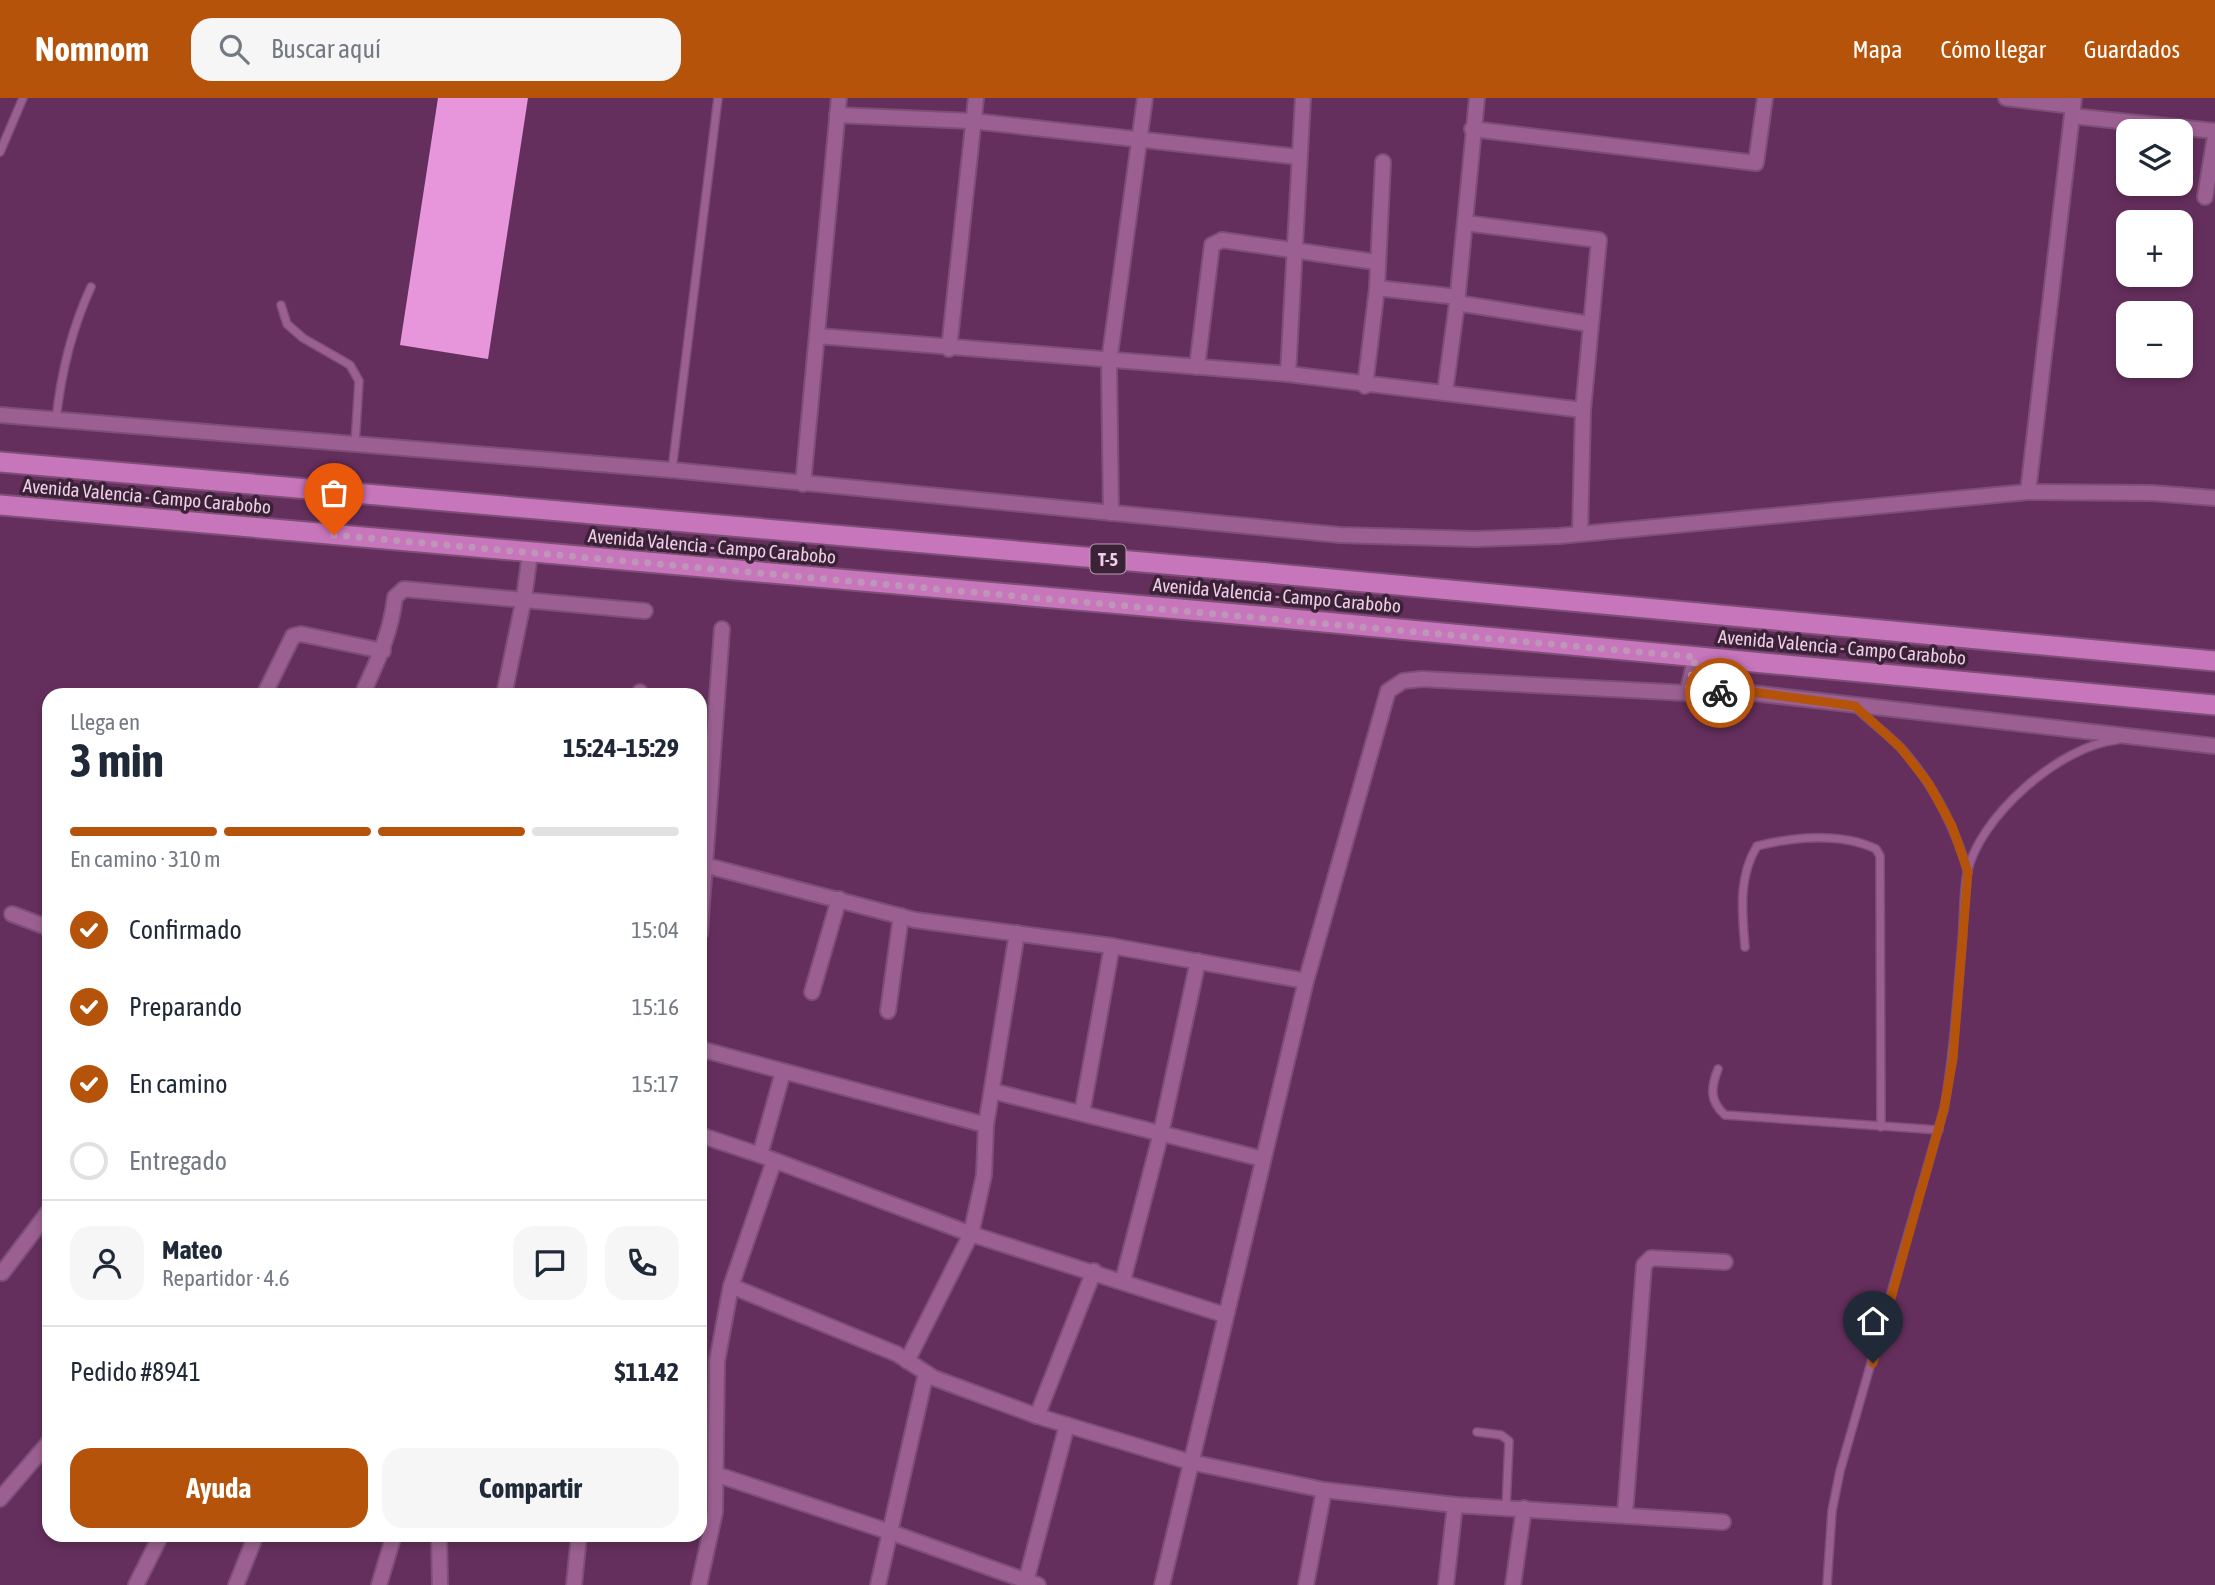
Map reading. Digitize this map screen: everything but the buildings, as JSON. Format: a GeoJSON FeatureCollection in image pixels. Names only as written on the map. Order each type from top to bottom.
{"type":"FeatureCollection","features":[{"type":"Feature","properties":{"kind":"highway","name":"Avenida Valencia - Campo Carabobo"},"geometry":{"type":"LineString","coordinates":[[0,462],[1282,574],[2215,661]]}},
{"type":"Feature","properties":{"kind":"highway","name":"Avenida Valencia - Campo Carabobo"},"geometry":{"type":"LineString","coordinates":[[0,505],[2215,705]]}},
{"type":"Feature","properties":{"kind":"street"},"geometry":{"type":"LineString","coordinates":[[803,484],[839,98]]}},
{"type":"Feature","properties":{"kind":"street"},"geometry":{"type":"LineString","coordinates":[[949,349],[976,98]]}},
{"type":"Feature","properties":{"kind":"street"},"geometry":{"type":"LineString","coordinates":[[1111,513],[1109,362],[1144,98]]}},
{"type":"Feature","properties":{"kind":"street"},"geometry":{"type":"LineString","coordinates":[[1288,374],[1303,98]]}},
{"type":"Feature","properties":{"kind":"street"},"geometry":{"type":"LineString","coordinates":[[1445,392],[1458,300],[1477,98]]}},
{"type":"Feature","properties":{"kind":"street"},"geometry":{"type":"LineString","coordinates":[[1472,129],[1756,163],[1765,98]]}},
{"type":"Feature","properties":{"kind":"street"},"geometry":{"type":"LineString","coordinates":[[2006,98],[2073,107],[2120,119]]}},
{"type":"Feature","properties":{"kind":"street"},"geometry":{"type":"LineString","coordinates":[[2028,492],[2073,107]]}},
{"type":"Feature","properties":{"kind":"street"},"geometry":{"type":"LineString","coordinates":[[837,115],[972,121],[1300,157]]}},
{"type":"Feature","properties":{"kind":"street"},"geometry":{"type":"LineString","coordinates":[[2193,130],[2215,131]]}},
{"type":"Feature","properties":{"kind":"street"},"geometry":{"type":"LineString","coordinates":[[2205,197],[2215,137]]}},
{"type":"Feature","properties":{"kind":"street"},"geometry":{"type":"LineString","coordinates":[[1365,386],[1377,288],[1383,162]]}},
{"type":"Feature","properties":{"kind":"street"},"geometry":{"type":"LineString","coordinates":[[1465,223],[1599,240],[1583,410],[1580,534]]}},
{"type":"Feature","properties":{"kind":"street"},"geometry":{"type":"LineString","coordinates":[[1197,367],[1212,245],[1222,240],[1377,262]]}},
{"type":"Feature","properties":{"kind":"street"},"geometry":{"type":"LineString","coordinates":[[1377,288],[1590,324]]}},
{"type":"Feature","properties":{"kind":"street"},"geometry":{"type":"LineString","coordinates":[[818,336],[1109,362],[1288,374],[1365,386],[1445,392],[1583,410]]}},
{"type":"Feature","properties":{"kind":"street"},"geometry":{"type":"LineString","coordinates":[[0,415],[672,470],[1340,535],[1475,539],[1580,534],[2028,492],[2215,498]]}},
{"type":"Feature","properties":{"kind":"street"},"geometry":{"type":"LineString","coordinates":[[505,688],[524,598],[530,552]]}},
{"type":"Feature","properties":{"kind":"street"},"geometry":{"type":"LineString","coordinates":[[365,688],[383,651],[392,621],[395,597],[404,589],[645,611]]}},
{"type":"Feature","properties":{"kind":"street"},"geometry":{"type":"LineString","coordinates":[[707,825],[722,629]]}},
{"type":"Feature","properties":{"kind":"street"},"geometry":{"type":"LineString","coordinates":[[267,688],[293,636],[301,634],[383,651]]}},
{"type":"Feature","properties":{"kind":"street"},"geometry":{"type":"LineString","coordinates":[[1687,693],[1696,657]]}},
{"type":"Feature","properties":{"kind":"street"},"geometry":{"type":"LineString","coordinates":[[1162,1585],[1306,981],[1388,691],[1404,681],[1422,680],[1687,693],[1752,692],[2215,746]]}},
{"type":"Feature","properties":{"kind":"street"},"geometry":{"type":"LineString","coordinates":[[707,865],[901,916],[1112,946],[1306,981]]}},
{"type":"Feature","properties":{"kind":"street"},"geometry":{"type":"LineString","coordinates":[[812,992],[839,899]]}},
{"type":"Feature","properties":{"kind":"street"},"geometry":{"type":"LineString","coordinates":[[12,914],[42,925]]}},
{"type":"Feature","properties":{"kind":"street"},"geometry":{"type":"LineString","coordinates":[[888,1010],[901,916]]}},
{"type":"Feature","properties":{"kind":"street"},"geometry":{"type":"LineString","coordinates":[[907,1361],[971,1234],[984,1175],[986,1125],[1017,933]]}},
{"type":"Feature","properties":{"kind":"street"},"geometry":{"type":"LineString","coordinates":[[1082,1113],[1112,946]]}},
{"type":"Feature","properties":{"kind":"street"},"geometry":{"type":"LineString","coordinates":[[1123,1280],[1161,1133],[1198,961]]}},
{"type":"Feature","properties":{"kind":"street"},"geometry":{"type":"LineString","coordinates":[[707,1051],[986,1125]]}},
{"type":"Feature","properties":{"kind":"street"},"geometry":{"type":"LineString","coordinates":[[699,1585],[715,1512],[718,1475],[717,1361],[730,1286],[767,1158],[783,1072]]}},
{"type":"Feature","properties":{"kind":"street"},"geometry":{"type":"LineString","coordinates":[[992,1091],[1263,1159]]}},
{"type":"Feature","properties":{"kind":"street"},"geometry":{"type":"LineString","coordinates":[[707,1137],[971,1234],[1123,1280],[1225,1315]]}},
{"type":"Feature","properties":{"kind":"street"},"geometry":{"type":"LineString","coordinates":[[2,1273],[42,1221]]}},
{"type":"Feature","properties":{"kind":"street"},"geometry":{"type":"LineString","coordinates":[[1625,1514],[1644,1265],[1651,1258],[1725,1262]]}},
{"type":"Feature","properties":{"kind":"street"},"geometry":{"type":"LineString","coordinates":[[1037,1416],[1094,1271]]}},
{"type":"Feature","properties":{"kind":"street"},"geometry":{"type":"LineString","coordinates":[[730,1286],[816,1319],[907,1361],[926,1373],[1037,1416],[1190,1462],[1324,1490],[1455,1505],[1723,1521]]}},
{"type":"Feature","properties":{"kind":"street"},"geometry":{"type":"LineString","coordinates":[[878,1585],[926,1373]]}},
{"type":"Feature","properties":{"kind":"street"},"geometry":{"type":"LineString","coordinates":[[718,1475],[890,1532],[1029,1584],[1067,1425]]}},
{"type":"Feature","properties":{"kind":"street"},"geometry":{"type":"LineString","coordinates":[[0,1499],[42,1450]]}},
{"type":"Feature","properties":{"kind":"street"},"geometry":{"type":"LineString","coordinates":[[1306,1585],[1324,1490]]}},
{"type":"Feature","properties":{"kind":"street"},"geometry":{"type":"LineString","coordinates":[[1446,1585],[1455,1505]]}},
{"type":"Feature","properties":{"kind":"street"},"geometry":{"type":"LineString","coordinates":[[1513,1585],[1524,1508]]}},
{"type":"Feature","properties":{"kind":"street"},"geometry":{"type":"LineString","coordinates":[[136,1585],[157,1542]]}},
{"type":"Feature","properties":{"kind":"street"},"geometry":{"type":"LineString","coordinates":[[236,1585],[253,1542]]}},
{"type":"Feature","properties":{"kind":"street"},"geometry":{"type":"LineString","coordinates":[[379,1585],[392,1542]]}},
{"type":"Feature","properties":{"kind":"street"},"geometry":{"type":"LineString","coordinates":[[439,1542],[440,1585]]}},
{"type":"Feature","properties":{"kind":"street"},"geometry":{"type":"LineString","coordinates":[[574,1585],[578,1542]]}},
{"type":"Feature","properties":{"kind":"lane"},"geometry":{"type":"LineString","coordinates":[[0,152],[23,98]]}},
{"type":"Feature","properties":{"kind":"lane"},"geometry":{"type":"LineString","coordinates":[[672,470],[718,98]]}},
{"type":"Feature","properties":{"kind":"lane"},"geometry":{"type":"LineString","coordinates":[[56,421],[61,379],[74,324],[91,287]]}},
{"type":"Feature","properties":{"kind":"lane"},"geometry":{"type":"LineString","coordinates":[[281,305],[287,324],[303,338],[350,365],[359,381],[355,445]]}},
{"type":"Feature","properties":{"kind":"lane"},"geometry":{"type":"LineString","coordinates":[[1855,706],[1900,747],[1929,784],[1952,826],[1968,872]]}},
{"type":"Feature","properties":{"kind":"lane"},"geometry":{"type":"LineString","coordinates":[[1827,1585],[1832,1511],[1840,1471],[1939,1130],[1953,1059],[1968,872],[1990,829],[2020,792],[2039,776],[2060,762],[2105,741],[2138,738]]}},
{"type":"Feature","properties":{"kind":"lane"},"geometry":{"type":"LineString","coordinates":[[1745,947],[1741,900],[1748,861],[1757,846],[1789,838],[1836,840],[1876,849],[1880,856],[1881,1127]]}},
{"type":"Feature","properties":{"kind":"lane"},"geometry":{"type":"LineString","coordinates":[[1718,1069],[1711,1086],[1716,1106],[1725,1115],[1939,1130]]}},
{"type":"Feature","properties":{"kind":"lane"},"geometry":{"type":"LineString","coordinates":[[1477,1432],[1502,1435],[1509,1441],[1506,1508]]}},
{"type":"Feature","properties":{"kind":"way so far"},"geometry":{"type":"LineString","coordinates":[[334,535],[1696,657],[1687,693],[1720,693]]}},
{"type":"Feature","properties":{"kind":"route"},"geometry":{"type":"LineString","coordinates":[[1720,693],[1752,692],[1855,706],[1900,747],[1929,784],[1952,826],[1968,872],[1953,1059],[1944,1109],[1873,1363]]}}]}
